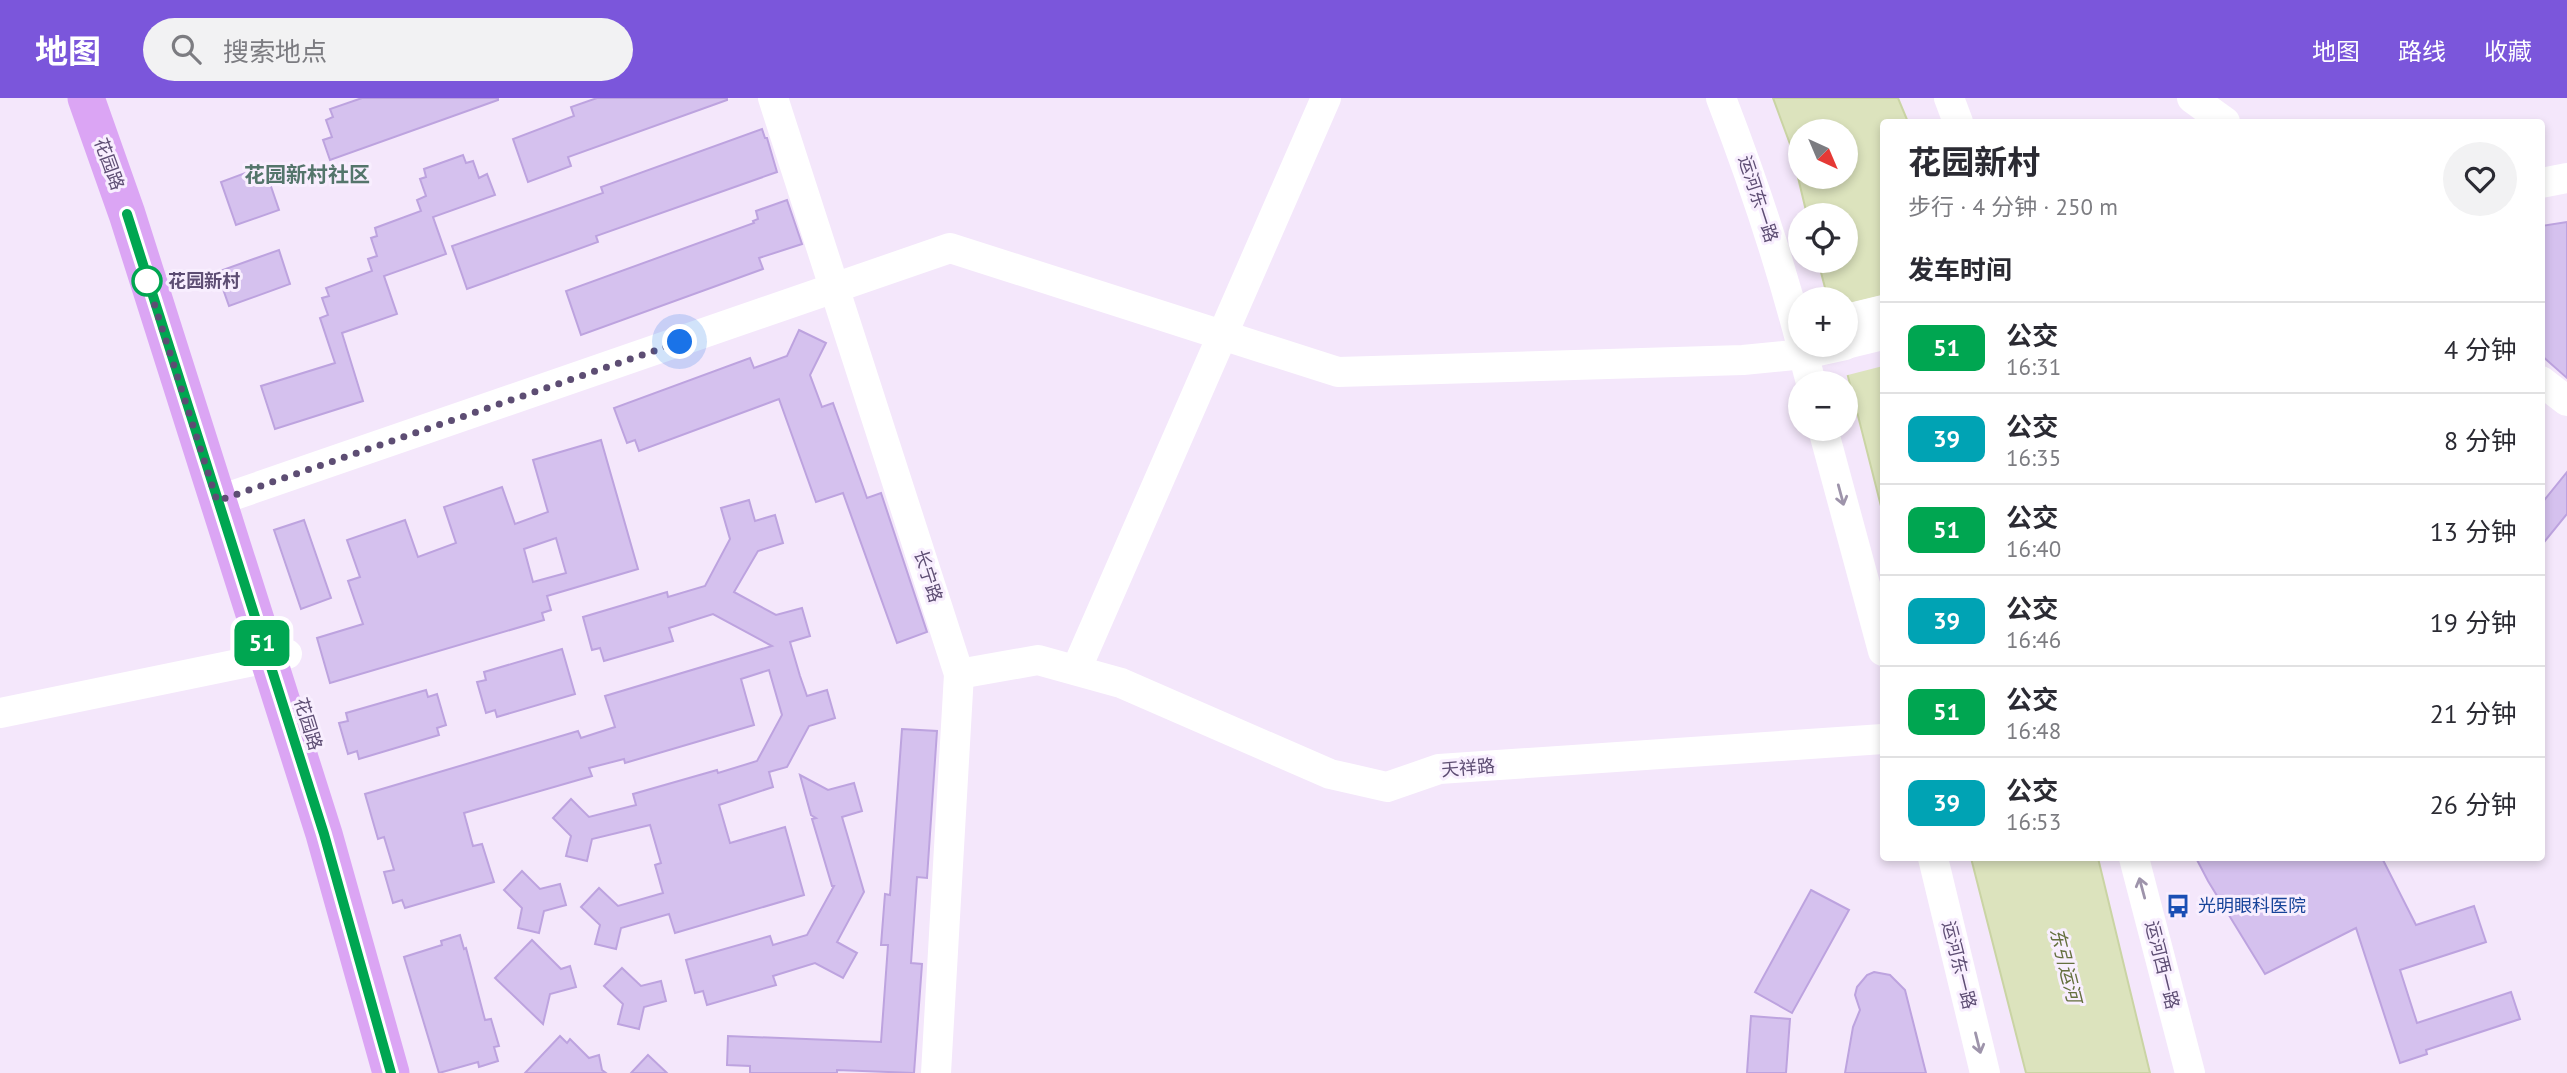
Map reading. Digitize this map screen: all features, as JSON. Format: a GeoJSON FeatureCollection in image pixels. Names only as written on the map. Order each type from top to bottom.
{"type":"FeatureCollection","features":[{"type":"Feature","properties":{"kind":"main road","name":"花园路"},"geometry":{"type":"LineString","coordinates":[[86,98],[227,498],[277,656],[367,916],[411,1073]]}},
{"type":"Feature","properties":{"kind":"main road","name":"花园路"},"geometry":{"type":"LineString","coordinates":[[109,98],[169,276],[227,498]]}},
{"type":"Feature","properties":{"kind":"main road","name":"花园路"},"geometry":{"type":"LineString","coordinates":[[277,656],[391,1073]]}},
{"type":"Feature","properties":{"kind":"street","name":"长宁路"},"geometry":{"type":"LineString","coordinates":[[773,98],[959,674],[936,1073]]}},
{"type":"Feature","properties":{"kind":"street"},"geometry":{"type":"LineString","coordinates":[[1076,670],[1326,98]]}},
{"type":"Feature","properties":{"kind":"street","name":"运河东一路"},"geometry":{"type":"LineString","coordinates":[[1721,98],[1751,175],[1788,294]]}},
{"type":"Feature","properties":{"kind":"street"},"geometry":{"type":"LineString","coordinates":[[1949,98],[1957,119]]}},
{"type":"Feature","properties":{"kind":"street"},"geometry":{"type":"LineString","coordinates":[[2192,98],[2221,119]]}},
{"type":"Feature","properties":{"kind":"street"},"geometry":{"type":"LineString","coordinates":[[2545,182],[2567,178]]}},
{"type":"Feature","properties":{"kind":"street"},"geometry":{"type":"LineString","coordinates":[[2545,199],[2567,196]]}},
{"type":"Feature","properties":{"kind":"street"},"geometry":{"type":"LineString","coordinates":[[227,498],[950,248],[1338,372],[1743,360],[1788,350]]}},
{"type":"Feature","properties":{"kind":"street"},"geometry":{"type":"LineString","coordinates":[[1786,287],[1788,291]]}},
{"type":"Feature","properties":{"kind":"street"},"geometry":{"type":"LineString","coordinates":[[1858,316],[1880,311]]}},
{"type":"Feature","properties":{"kind":"street"},"geometry":{"type":"LineString","coordinates":[[1858,341],[1880,336]]}},
{"type":"Feature","properties":{"kind":"street"},"geometry":{"type":"LineString","coordinates":[[2545,384],[2567,401]]}},
{"type":"Feature","properties":{"kind":"street"},"geometry":{"type":"LineString","coordinates":[[1826,441],[1880,640]]}},
{"type":"Feature","properties":{"kind":"street"},"geometry":{"type":"LineString","coordinates":[[0,713],[277,656]]}},
{"type":"Feature","properties":{"kind":"street","name":"天祥路"},"geometry":{"type":"LineString","coordinates":[[959,674],[1038,660],[1076,670],[1121,683],[1330,774],[1387,787],[1439,769],[1880,739]]}},
{"type":"Feature","properties":{"kind":"street","name":"运河东一路"},"geometry":{"type":"LineString","coordinates":[[1934,861],[1985,1073]]}},
{"type":"Feature","properties":{"kind":"street","name":"运河西一路"},"geometry":{"type":"LineString","coordinates":[[2135,861],[2190,1073]]}},
{"type":"Feature","properties":{"kind":"water"},"geometry":{"type":"Polygon","coordinates":[[[1773,98],[1898,98],[1907,119],[1880,119],[1880,502],[1858,416],[1858,371],[1847,371],[1843,357],[1858,357],[1858,287],[1825,287],[1821,273],[1858,273],[1858,203],[1804,203],[1801,189],[1858,189],[1858,119],[1788,119],[1788,139],[1773,98]]]}},
{"type":"Feature","properties":{"kind":"water","name":"东引运河"},"geometry":{"type":"Polygon","coordinates":[[[1972,861],[2099,861],[2150,1073],[2026,1073],[1972,861]]]}},
{"type":"Feature","properties":{"kind":"pier"},"geometry":{"type":"Polygon","coordinates":[[[1880,296],[1880,367],[1858,372],[1843,371],[1839,357],[1858,357],[1858,301],[1880,296]]]}},
{"type":"Feature","properties":{"kind":"building"},"geometry":{"type":"Polygon","coordinates":[[[362,98],[498,100],[330,160],[323,140],[332,137],[326,120],[333,117],[330,109],[362,98]]]}},
{"type":"Feature","properties":{"kind":"building"},"geometry":{"type":"Polygon","coordinates":[[[597,98],[727,100],[568,157],[571,166],[528,182],[513,139],[574,116],[571,107],[597,98]]]}},
{"type":"Feature","properties":{"kind":"building"},"geometry":{"type":"Polygon","coordinates":[[[762,129],[777,172],[596,236],[598,242],[467,289],[452,246],[603,193],[601,187],[762,129]]]}},
{"type":"Feature","properties":{"kind":"building"},"geometry":{"type":"Polygon","coordinates":[[[463,155],[466,163],[473,161],[479,178],[487,174],[495,195],[433,217],[446,254],[384,276],[397,314],[342,333],[363,401],[275,429],[261,386],[335,363],[320,318],[328,315],[322,298],[329,296],[326,288],[372,271],[368,259],[377,256],[371,238],[377,236],[375,228],[421,211],[417,200],[426,196],[420,179],[426,177],[424,169],[463,155]]]}},
{"type":"Feature","properties":{"kind":"building"},"geometry":{"type":"Polygon","coordinates":[[[264,166],[279,210],[236,225],[221,182],[264,166]]]}},
{"type":"Feature","properties":{"kind":"building"},"geometry":{"type":"Polygon","coordinates":[[[787,200],[802,244],[759,258],[763,269],[581,335],[566,291],[754,223],[753,221],[758,219],[756,211],[787,200]]]}},
{"type":"Feature","properties":{"kind":"building"},"geometry":{"type":"Polygon","coordinates":[[[2567,222],[2567,378],[2545,359],[2545,225],[2567,222]]]}},
{"type":"Feature","properties":{"kind":"building"},"geometry":{"type":"Polygon","coordinates":[[[279,250],[290,284],[229,306],[217,272],[279,250]]]}},
{"type":"Feature","properties":{"kind":"building"},"geometry":{"type":"Polygon","coordinates":[[[799,330],[826,343],[810,375],[822,407],[833,403],[867,498],[881,493],[927,632],[897,643],[843,493],[816,502],[779,399],[639,451],[635,440],[627,443],[614,408],[750,358],[754,368],[787,356],[799,330]]]}},
{"type":"Feature","properties":{"kind":"building"},"geometry":{"type":"Polygon","coordinates":[[[601,440],[638,569],[547,596],[551,610],[542,613],[544,620],[330,683],[317,638],[363,624],[348,581],[360,577],[347,540],[405,520],[418,557],[456,543],[444,507],[502,487],[515,524],[548,512],[533,460],[601,440]],[[556,538],[524,549],[533,582],[566,573],[556,538]]]}},
{"type":"Feature","properties":{"kind":"building"},"geometry":{"type":"Polygon","coordinates":[[[2567,472],[2567,514],[2545,541],[2545,499],[2567,472]]]}},
{"type":"Feature","properties":{"kind":"building"},"geometry":{"type":"Polygon","coordinates":[[[749,500],[755,521],[775,515],[783,543],[758,551],[734,592],[776,615],[802,608],[810,636],[790,642],[800,676],[807,696],[827,690],[835,718],[809,726],[787,767],[769,772],[773,787],[719,805],[730,843],[785,827],[804,895],[675,933],[669,914],[621,928],[616,949],[595,944],[600,925],[581,907],[599,888],[618,906],[663,893],[655,865],[661,863],[650,825],[592,839],[587,861],[566,856],[571,836],[553,818],[571,799],[589,817],[636,805],[633,794],[757,761],[782,715],[769,670],[741,679],[754,725],[625,763],[624,759],[589,768],[592,776],[464,813],[473,846],[482,844],[494,882],[405,908],[402,900],[393,903],[384,872],[394,870],[384,837],[378,839],[365,794],[578,731],[581,738],[615,727],[605,696],[772,646],[713,614],[669,628],[673,641],[604,661],[600,648],[592,650],[583,617],[667,592],[668,597],[705,586],[730,539],[721,508],[749,500]]]}},
{"type":"Feature","properties":{"kind":"building"},"geometry":{"type":"Polygon","coordinates":[[[304,520],[331,598],[301,609],[274,530],[304,520]]]}},
{"type":"Feature","properties":{"kind":"building"},"geometry":{"type":"Polygon","coordinates":[[[562,649],[575,694],[497,717],[495,710],[486,713],[477,682],[486,680],[484,672],[562,649]]]}},
{"type":"Feature","properties":{"kind":"building"},"geometry":{"type":"Polygon","coordinates":[[[426,690],[428,697],[437,694],[446,725],[437,728],[439,735],[359,759],[357,751],[348,754],[339,723],[348,721],[346,713],[426,690]]]}},
{"type":"Feature","properties":{"kind":"building"},"geometry":{"type":"Polygon","coordinates":[[[902,729],[937,731],[927,878],[917,877],[911,963],[922,964],[914,1073],[837,1070],[837,1073],[750,1073],[750,1066],[727,1065],[728,1036],[881,1042],[888,945],[881,945],[885,894],[890,895],[902,729]]]}},
{"type":"Feature","properties":{"kind":"building"},"geometry":{"type":"Polygon","coordinates":[[[800,775],[828,790],[854,783],[862,811],[842,817],[864,892],[837,942],[857,953],[843,978],[815,963],[773,976],[776,985],[707,1005],[703,991],[695,993],[686,960],[770,936],[773,945],[807,935],[834,886],[812,819],[816,818],[811,815],[800,775]]]}},
{"type":"Feature","properties":{"kind":"building"},"geometry":{"type":"Polygon","coordinates":[[[2198,861],[2384,861],[2416,925],[2474,906],[2486,942],[2400,970],[2417,1023],[2511,992],[2520,1019],[2426,1050],[2427,1054],[2400,1063],[2356,928],[2265,974],[2198,861]]]}},
{"type":"Feature","properties":{"kind":"building"},"geometry":{"type":"Polygon","coordinates":[[[522,871],[540,889],[560,884],[566,905],[544,911],[539,933],[518,928],[522,908],[504,890],[522,871]]]}},
{"type":"Feature","properties":{"kind":"building"},"geometry":{"type":"Polygon","coordinates":[[[1811,890],[1849,910],[1792,1013],[1755,992],[1811,890]]]}},
{"type":"Feature","properties":{"kind":"building"},"geometry":{"type":"Polygon","coordinates":[[[460,935],[485,1020],[491,1019],[499,1046],[494,1047],[498,1061],[479,1067],[478,1062],[439,1073],[404,957],[442,945],[441,941],[460,935]]]}},
{"type":"Feature","properties":{"kind":"building"},"geometry":{"type":"Polygon","coordinates":[[[532,940],[561,969],[570,966],[576,987],[550,994],[543,1024],[495,978],[532,940]]]}},
{"type":"Feature","properties":{"kind":"building"},"geometry":{"type":"Polygon","coordinates":[[[622,968],[641,986],[661,981],[666,1001],[644,1007],[639,1029],[618,1024],[623,1004],[604,986],[622,968]]]}},
{"type":"Feature","properties":{"kind":"building"},"geometry":{"type":"Polygon","coordinates":[[[1874,972],[1890,975],[1905,990],[1926,1073],[1845,1073],[1853,1027],[1860,1010],[1855,995],[1857,987],[1867,975],[1874,972]]]}},
{"type":"Feature","properties":{"kind":"building"},"geometry":{"type":"Polygon","coordinates":[[[1751,1016],[1790,1019],[1786,1073],[1747,1073],[1751,1016]]]}},
{"type":"Feature","properties":{"kind":"building"},"geometry":{"type":"Polygon","coordinates":[[[560,1036],[567,1043],[570,1039],[589,1058],[599,1055],[602,1070],[606,1073],[525,1073],[560,1036]]]}},
{"type":"Feature","properties":{"kind":"building"},"geometry":{"type":"Polygon","coordinates":[[[648,1055],[667,1073],[631,1073],[648,1055]]]}},
{"type":"Feature","properties":{"kind":"bus line","name":"51"},"geometry":{"type":"LineString","coordinates":[[127,214],[324,834],[391,1073]]}},
{"type":"Feature","properties":{"kind":"place","name":"花园新村"},"geometry":{"type":"Point","coordinates":[147,281]}},
{"type":"Feature","properties":{"kind":"place","name":"光明眼科医院"},"geometry":{"type":"Point","coordinates":[2178,906]}},
{"type":"Feature","properties":{"kind":"district","name":"花园新村社区"},"geometry":{"type":"Point","coordinates":[307,175]}},
{"type":"Feature","properties":{"kind":"route"},"geometry":{"type":"LineString","coordinates":[[147,281],[217,501],[680,342]]}}]}
